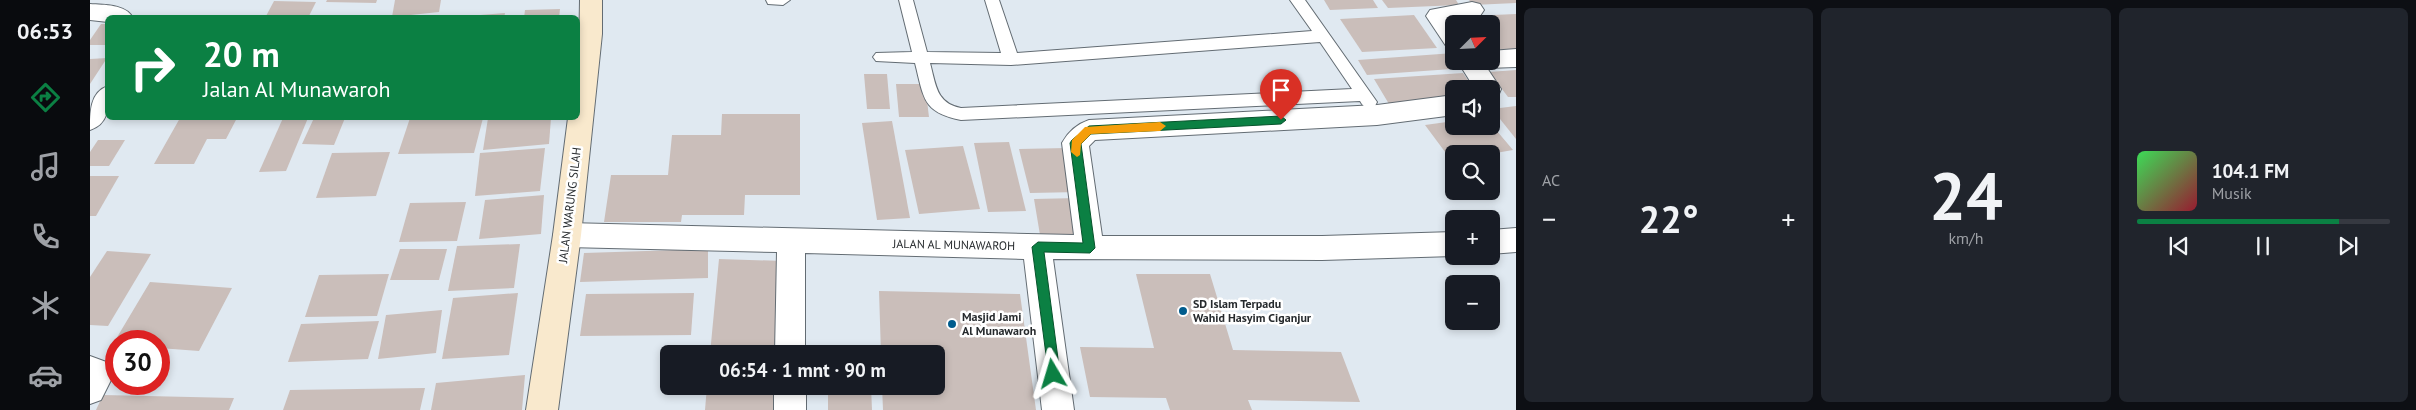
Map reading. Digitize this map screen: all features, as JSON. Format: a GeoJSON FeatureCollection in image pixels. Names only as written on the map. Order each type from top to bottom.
{"type":"FeatureCollection","features":[{"type":"Feature","properties":{"kind":"street","name":"JALAN WARUNG SILAH"},"geometry":{"type":"LineString","coordinates":[[580,81],[584,34],[591,0]]}},
{"type":"Feature","properties":{"kind":"street"},"geometry":{"type":"LineString","coordinates":[[1445,26],[1438,16],[1472,10]]}},
{"type":"Feature","properties":{"kind":"street"},"geometry":{"type":"LineString","coordinates":[[90,12],[114,15]]}},
{"type":"Feature","properties":{"kind":"street"},"geometry":{"type":"LineString","coordinates":[[1500,59],[1516,58]]}},
{"type":"Feature","properties":{"kind":"street"},"geometry":{"type":"LineString","coordinates":[[90,120],[105,99]]}},
{"type":"Feature","properties":{"kind":"street"},"geometry":{"type":"LineString","coordinates":[[1090,248],[1075,143],[1089,130],[1370,105],[1445,105]]}},
{"type":"Feature","properties":{"kind":"street","name":"JALAN WARUNG SILAH"},"geometry":{"type":"LineString","coordinates":[[542,410],[567,235],[577,120]]}},
{"type":"Feature","properties":{"kind":"street","name":"JALAN AL MUNAWAROH"},"geometry":{"type":"LineString","coordinates":[[567,235],[1090,248],[1322,248],[1445,244]]}},
{"type":"Feature","properties":{"kind":"street"},"geometry":{"type":"LineString","coordinates":[[1500,241],[1516,240]]}},
{"type":"Feature","properties":{"kind":"street"},"geometry":{"type":"LineString","coordinates":[[790,242],[790,345]]}},
{"type":"Feature","properties":{"kind":"street"},"geometry":{"type":"LineString","coordinates":[[1038,247],[1058,410]]}},
{"type":"Feature","properties":{"kind":"street"},"geometry":{"type":"LineString","coordinates":[[90,371],[98,374],[90,389]]}},
{"type":"Feature","properties":{"kind":"street"},"geometry":{"type":"LineString","coordinates":[[790,395],[790,410]]}},
{"type":"Feature","properties":{"kind":"lane"},"geometry":{"type":"LineString","coordinates":[[773,0],[783,0]]}},
{"type":"Feature","properties":{"kind":"lane"},"geometry":{"type":"LineString","coordinates":[[906,0],[932,99],[946,111],[961,114],[1370,105]]}},
{"type":"Feature","properties":{"kind":"lane"},"geometry":{"type":"LineString","coordinates":[[992,0],[1011,59]]}},
{"type":"Feature","properties":{"kind":"lane"},"geometry":{"type":"LineString","coordinates":[[1297,0],[1324,36],[1370,105]]}},
{"type":"Feature","properties":{"kind":"lane"},"geometry":{"type":"LineString","coordinates":[[880,57],[1011,59],[1324,36]]}},
{"type":"Feature","properties":{"kind":"building"},"geometry":{"type":"Polygon","coordinates":[[[327,0],[377,0],[376,3],[326,2],[327,0]]]}},
{"type":"Feature","properties":{"kind":"building"},"geometry":{"type":"Polygon","coordinates":[[[395,0],[441,0],[439,12],[392,15],[395,0]]]}},
{"type":"Feature","properties":{"kind":"building"},"geometry":{"type":"Polygon","coordinates":[[[1324,0],[1373,0],[1378,8],[1330,10],[1324,0]]]}},
{"type":"Feature","properties":{"kind":"building"},"geometry":{"type":"Polygon","coordinates":[[[1382,0],[1456,0],[1459,5],[1388,8],[1382,0]]]}},
{"type":"Feature","properties":{"kind":"building"},"geometry":{"type":"Polygon","coordinates":[[[1469,0],[1516,0],[1516,3],[1473,5],[1469,0]]]}},
{"type":"Feature","properties":{"kind":"building"},"geometry":{"type":"Polygon","coordinates":[[[274,1],[316,2],[310,15],[267,15],[274,1]]]}},
{"type":"Feature","properties":{"kind":"building"},"geometry":{"type":"Polygon","coordinates":[[[560,9],[559,15],[524,15],[525,10],[560,9]]]}},
{"type":"Feature","properties":{"kind":"building"},"geometry":{"type":"Polygon","coordinates":[[[505,13],[505,15],[480,15],[505,13]]]}},
{"type":"Feature","properties":{"kind":"building"},"geometry":{"type":"Polygon","coordinates":[[[1516,14],[1516,49],[1500,50],[1500,15],[1493,15],[1516,14]]]}},
{"type":"Feature","properties":{"kind":"building"},"geometry":{"type":"Polygon","coordinates":[[[1414,15],[1437,48],[1362,52],[1340,19],[1414,15]]]}},
{"type":"Feature","properties":{"kind":"building"},"geometry":{"type":"Polygon","coordinates":[[[101,24],[105,24],[105,45],[90,45],[90,40],[101,24]]]}},
{"type":"Feature","properties":{"kind":"building"},"geometry":{"type":"Polygon","coordinates":[[[1445,54],[1445,69],[1367,75],[1358,60],[1445,54]]]}},
{"type":"Feature","properties":{"kind":"building"},"geometry":{"type":"Polygon","coordinates":[[[105,58],[90,84],[90,59],[105,58]]]}},
{"type":"Feature","properties":{"kind":"building"},"geometry":{"type":"Polygon","coordinates":[[[1516,70],[1516,97],[1508,97],[1500,86],[1500,80],[1495,80],[1489,72],[1516,70]]]}},
{"type":"Feature","properties":{"kind":"building"},"geometry":{"type":"Polygon","coordinates":[[[1463,73],[1468,80],[1445,80],[1445,101],[1389,104],[1374,79],[1463,73]]]}},
{"type":"Feature","properties":{"kind":"building"},"geometry":{"type":"Polygon","coordinates":[[[864,74],[887,74],[890,109],[867,109],[864,74]]]}},
{"type":"Feature","properties":{"kind":"building"},"geometry":{"type":"Polygon","coordinates":[[[896,84],[925,84],[929,117],[899,117],[896,84]]]}},
{"type":"Feature","properties":{"kind":"building"},"geometry":{"type":"Polygon","coordinates":[[[1516,106],[1516,139],[1500,119],[1500,108],[1516,106]]]}},
{"type":"Feature","properties":{"kind":"building"},"geometry":{"type":"Polygon","coordinates":[[[722,114],[800,114],[800,195],[745,195],[744,215],[682,215],[681,222],[604,222],[611,175],[668,175],[672,135],[721,135],[722,114]]]}},
{"type":"Feature","properties":{"kind":"building"},"geometry":{"type":"Polygon","coordinates":[[[179,120],[236,120],[226,139],[207,139],[194,164],[154,164],[179,120]]]}},
{"type":"Feature","properties":{"kind":"building"},"geometry":{"type":"Polygon","coordinates":[[[282,120],[307,120],[286,171],[259,172],[282,120]]]}},
{"type":"Feature","properties":{"kind":"building"},"geometry":{"type":"Polygon","coordinates":[[[313,120],[344,120],[334,145],[302,144],[313,120]]]}},
{"type":"Feature","properties":{"kind":"building"},"geometry":{"type":"Polygon","coordinates":[[[409,120],[482,120],[474,153],[398,154],[409,120]]]}},
{"type":"Feature","properties":{"kind":"building"},"geometry":{"type":"Polygon","coordinates":[[[488,120],[551,120],[549,144],[483,150],[488,120]]]}},
{"type":"Feature","properties":{"kind":"building"},"geometry":{"type":"Polygon","coordinates":[[[892,121],[910,218],[877,220],[862,123],[892,121]]]}},
{"type":"Feature","properties":{"kind":"building"},"geometry":{"type":"Polygon","coordinates":[[[1445,122],[1445,135],[1500,135],[1513,150],[1500,152],[1500,145],[1445,145],[1445,152],[1425,125],[1445,122]]]}},
{"type":"Feature","properties":{"kind":"building"},"geometry":{"type":"Polygon","coordinates":[[[98,140],[125,140],[109,166],[90,166],[90,152],[98,140]]]}},
{"type":"Feature","properties":{"kind":"building"},"geometry":{"type":"Polygon","coordinates":[[[1009,142],[1026,211],[988,212],[974,143],[1009,142]]]}},
{"type":"Feature","properties":{"kind":"building"},"geometry":{"type":"Polygon","coordinates":[[[963,146],[980,209],[919,214],[905,150],[963,146]]]}},
{"type":"Feature","properties":{"kind":"building"},"geometry":{"type":"Polygon","coordinates":[[[545,148],[540,191],[475,196],[480,153],[545,148]]]}},
{"type":"Feature","properties":{"kind":"building"},"geometry":{"type":"Polygon","coordinates":[[[1066,148],[1079,192],[1030,193],[1019,149],[1066,148]]]}},
{"type":"Feature","properties":{"kind":"building"},"geometry":{"type":"Polygon","coordinates":[[[390,152],[376,196],[316,198],[332,153],[390,152]]]}},
{"type":"Feature","properties":{"kind":"building"},"geometry":{"type":"Polygon","coordinates":[[[90,176],[119,176],[96,216],[90,216],[90,176]]]}},
{"type":"Feature","properties":{"kind":"building"},"geometry":{"type":"Polygon","coordinates":[[[544,195],[541,234],[479,239],[485,200],[544,195]]]}},
{"type":"Feature","properties":{"kind":"building"},"geometry":{"type":"Polygon","coordinates":[[[1078,198],[1087,235],[1040,235],[1034,199],[1078,198]]]}},
{"type":"Feature","properties":{"kind":"building"},"geometry":{"type":"Polygon","coordinates":[[[466,202],[457,241],[399,242],[410,203],[466,202]]]}},
{"type":"Feature","properties":{"kind":"building"},"geometry":{"type":"Polygon","coordinates":[[[520,244],[514,288],[448,291],[457,246],[520,244]]]}},
{"type":"Feature","properties":{"kind":"building"},"geometry":{"type":"Polygon","coordinates":[[[400,249],[447,249],[439,280],[390,280],[400,249]]]}},
{"type":"Feature","properties":{"kind":"building"},"geometry":{"type":"Polygon","coordinates":[[[708,249],[708,278],[580,282],[584,253],[708,249]]]}},
{"type":"Feature","properties":{"kind":"building"},"geometry":{"type":"Polygon","coordinates":[[[107,251],[151,254],[108,326],[90,325],[90,277],[107,251]]]}},
{"type":"Feature","properties":{"kind":"building"},"geometry":{"type":"Polygon","coordinates":[[[719,259],[784,261],[780,345],[711,345],[719,259]]]}},
{"type":"Feature","properties":{"kind":"building"},"geometry":{"type":"Polygon","coordinates":[[[389,274],[377,316],[305,317],[319,275],[389,274]]]}},
{"type":"Feature","properties":{"kind":"building","name":"SD Islam Terpadu Wahid Hasyim Ciganjur"},"geometry":{"type":"Polygon","coordinates":[[[1136,274],[1210,274],[1233,350],[1341,352],[1360,402],[1248,400],[1252,410],[1170,410],[1166,398],[1090,397],[1080,347],[1154,348],[1136,274]]]}},
{"type":"Feature","properties":{"kind":"building"},"geometry":{"type":"Polygon","coordinates":[[[150,282],[232,288],[199,351],[170,349],[170,330],[121,330],[150,282]]]}},
{"type":"Feature","properties":{"kind":"building","name":"Masjid Jami Al Munawaroh"},"geometry":{"type":"Polygon","coordinates":[[[879,291],[1020,294],[1036,410],[883,410],[882,395],[945,395],[945,345],[881,345],[879,291]]]}},
{"type":"Feature","properties":{"kind":"building"},"geometry":{"type":"Polygon","coordinates":[[[518,293],[509,355],[442,359],[453,298],[518,293]]]}},
{"type":"Feature","properties":{"kind":"building"},"geometry":{"type":"Polygon","coordinates":[[[694,293],[691,335],[580,336],[586,294],[694,293]]]}},
{"type":"Feature","properties":{"kind":"building"},"geometry":{"type":"Polygon","coordinates":[[[442,310],[436,353],[378,359],[386,315],[442,310]]]}},
{"type":"Feature","properties":{"kind":"building"},"geometry":{"type":"Polygon","coordinates":[[[379,321],[368,359],[288,362],[301,324],[379,321]]]}},
{"type":"Feature","properties":{"kind":"building"},"geometry":{"type":"Polygon","coordinates":[[[525,375],[522,410],[431,410],[436,383],[525,375]]]}},
{"type":"Feature","properties":{"kind":"building"},"geometry":{"type":"Polygon","coordinates":[[[425,388],[420,410],[283,410],[290,390],[425,388]]]}},
{"type":"Feature","properties":{"kind":"building"},"geometry":{"type":"Polygon","coordinates":[[[103,395],[234,398],[229,410],[96,410],[103,395]]]}},
{"type":"Feature","properties":{"kind":"building"},"geometry":{"type":"Polygon","coordinates":[[[706,395],[779,395],[778,410],[705,410],[706,395]]]}},
{"type":"Feature","properties":{"kind":"building"},"geometry":{"type":"Polygon","coordinates":[[[828,395],[871,395],[872,410],[828,410],[828,395]]]}},
{"type":"Feature","properties":{"kind":"slow traffic"},"geometry":{"type":"LineString","coordinates":[[1077,152],[1075,143],[1089,130],[1160,126]]}},
{"type":"Feature","properties":{"kind":"place","name":"SD Islam Terpadu Wahid Hasyim Ciganjur"},"geometry":{"type":"Point","coordinates":[1183,311]}},
{"type":"Feature","properties":{"kind":"place","name":"Masjid Jami Al Munawaroh"},"geometry":{"type":"Point","coordinates":[952,324]}},
{"type":"Feature","properties":{"kind":"route"},"geometry":{"type":"LineString","coordinates":[[1053,374],[1038,247],[1090,248],[1075,143],[1089,130],[1281,120]]}}]}
